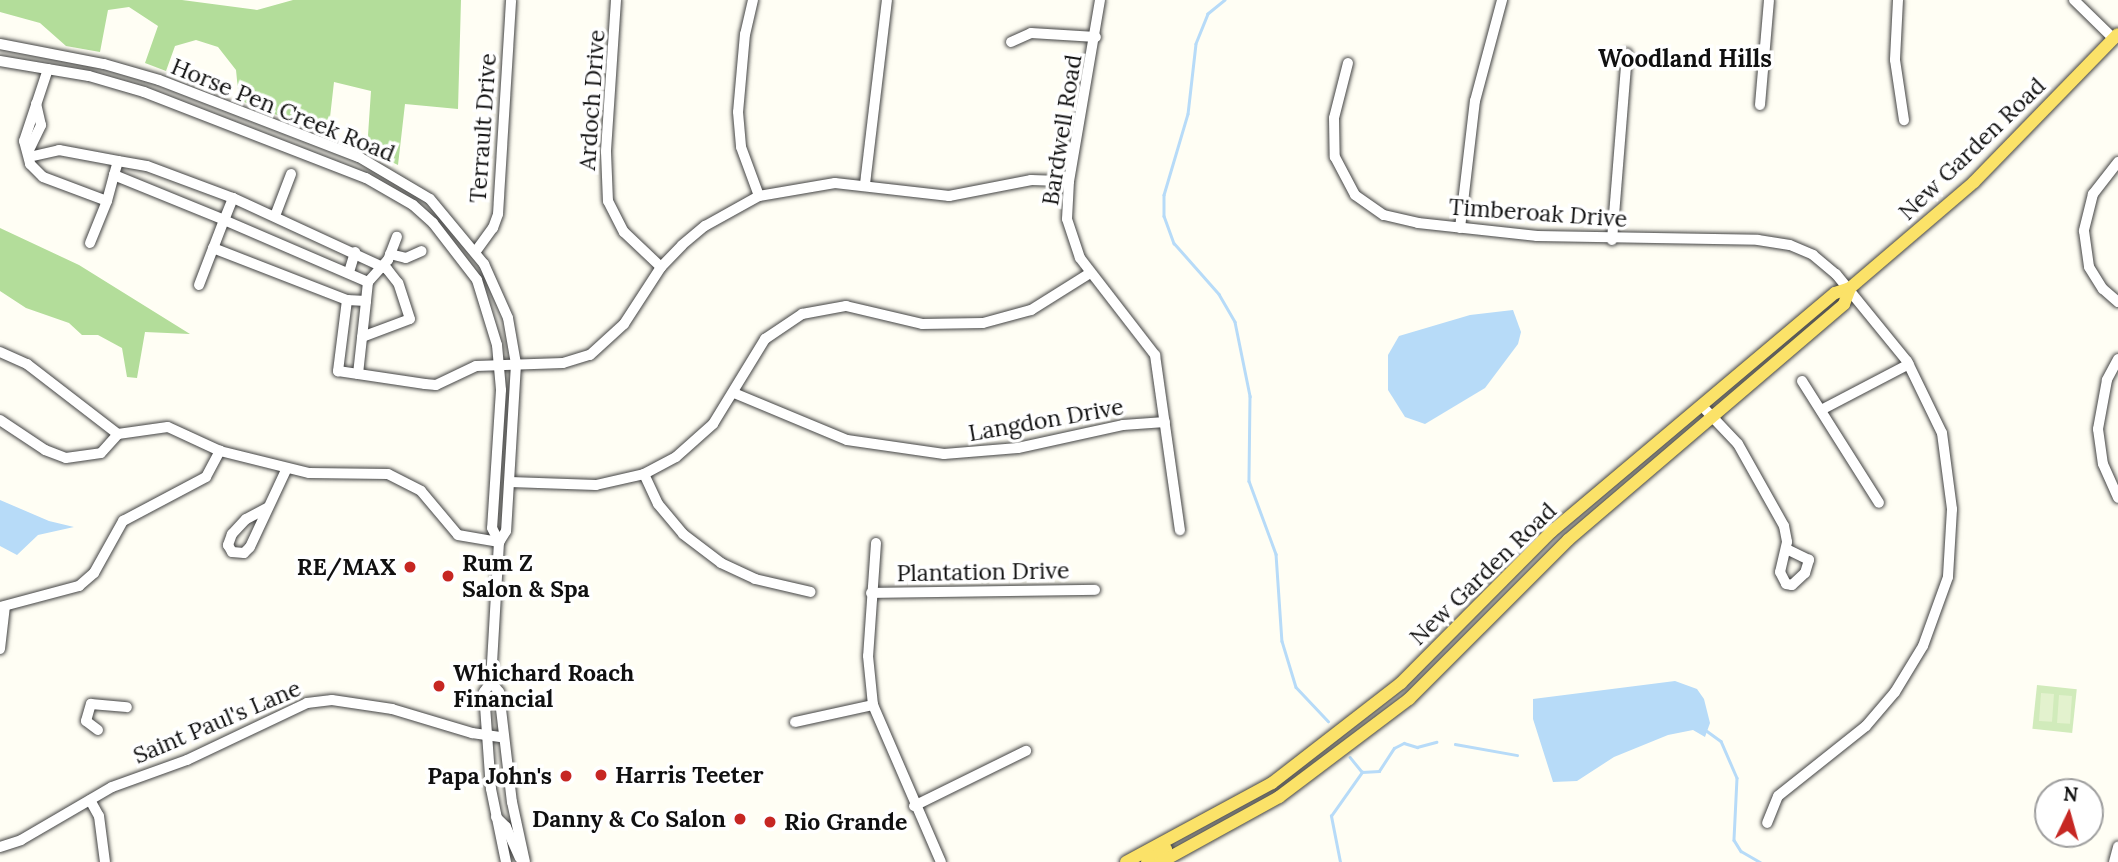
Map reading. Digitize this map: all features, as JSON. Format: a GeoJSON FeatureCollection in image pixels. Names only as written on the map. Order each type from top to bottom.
{"type":"FeatureCollection","features":[{"type":"Feature","properties":{"kind":"main road","name":"New Garden Road"},"geometry":{"type":"LineString","coordinates":[[1126,862],[1272,783],[1433,652],[1551,533],[1835,293],[1850,288],[1974,183],[2116,37]]}},
{"type":"Feature","properties":{"kind":"main road","name":"New Garden Road"},"geometry":{"type":"LineString","coordinates":[[1161,862],[1279,797],[1421,687],[1568,540],[1844,304],[1850,288]]}},
{"type":"Feature","properties":{"kind":"main road"},"geometry":{"type":"LineString","coordinates":[[1661,441],[1672,452]]}},
{"type":"Feature","properties":{"kind":"main road"},"geometry":{"type":"LineString","coordinates":[[1489,618],[1483,610],[1503,580]]}},
{"type":"Feature","properties":{"kind":"main road"},"geometry":{"type":"LineString","coordinates":[[1457,650],[1474,622],[1470,614]]}},
{"type":"Feature","properties":{"kind":"main road"},"geometry":{"type":"LineString","coordinates":[[1421,687],[1413,679],[1433,652]]}},
{"type":"Feature","properties":{"kind":"main road"},"geometry":{"type":"LineString","coordinates":[[1147,862],[1166,850],[1163,843]]}},
{"type":"Feature","properties":{"kind":"street","name":"Terrault Drive"},"geometry":{"type":"LineString","coordinates":[[476,251],[498,214],[511,0]]}},
{"type":"Feature","properties":{"kind":"street","name":"Ardoch Drive"},"geometry":{"type":"LineString","coordinates":[[616,0],[606,152],[608,201],[624,232],[661,267]]}},
{"type":"Feature","properties":{"kind":"street"},"geometry":{"type":"LineString","coordinates":[[753,0],[745,34],[738,112],[741,147],[759,196]]}},
{"type":"Feature","properties":{"kind":"street"},"geometry":{"type":"LineString","coordinates":[[865,184],[887,0]]}},
{"type":"Feature","properties":{"kind":"street","name":"Bardwell Road"},"geometry":{"type":"LineString","coordinates":[[1101,0],[1069,181],[1069,231],[1090,273],[1155,355],[1180,530]]}},
{"type":"Feature","properties":{"kind":"street"},"geometry":{"type":"LineString","coordinates":[[1460,228],[1475,102],[1502,0]]}},
{"type":"Feature","properties":{"kind":"street"},"geometry":{"type":"LineString","coordinates":[[1760,105],[1769,0]]}},
{"type":"Feature","properties":{"kind":"street"},"geometry":{"type":"LineString","coordinates":[[1898,0],[1895,60],[1904,120]]}},
{"type":"Feature","properties":{"kind":"street"},"geometry":{"type":"LineString","coordinates":[[2074,0],[2116,37]]}},
{"type":"Feature","properties":{"kind":"street"},"geometry":{"type":"LineString","coordinates":[[1011,42],[1031,33],[1096,37]]}},
{"type":"Feature","properties":{"kind":"street","name":"Horse Pen Creek Road"},"geometry":{"type":"LineString","coordinates":[[0,44],[104,64],[159,80],[358,156],[425,195],[476,251],[501,298],[516,364],[506,531],[499,542],[491,682],[484,692],[485,736],[491,789],[506,862]]}},
{"type":"Feature","properties":{"kind":"street"},"geometry":{"type":"LineString","coordinates":[[1612,240],[1626,54]]}},
{"type":"Feature","properties":{"kind":"street","name":"Horse Pen Creek Road"},"geometry":{"type":"LineString","coordinates":[[0,61],[48,69],[144,92],[366,178],[413,205],[458,251],[477,280],[500,365],[492,528],[499,542]]}},
{"type":"Feature","properties":{"kind":"street","name":"Timberoak Drive"},"geometry":{"type":"LineString","coordinates":[[1348,63],[1332,137],[1335,157],[1348,185],[1384,215],[1460,228],[1612,240],[1772,241],[1813,255],[1850,288],[1909,364],[1942,433],[1948,472],[1953,555],[1941,601],[1923,646],[1895,692],[1866,726],[1778,796],[1767,823]]}},
{"type":"Feature","properties":{"kind":"street"},"geometry":{"type":"LineString","coordinates":[[29,155],[41,125],[36,104],[48,69]]}},
{"type":"Feature","properties":{"kind":"street"},"geometry":{"type":"LineString","coordinates":[[29,155],[59,150],[159,170],[233,198],[355,251],[398,283],[410,320],[362,337]]}},
{"type":"Feature","properties":{"kind":"street"},"geometry":{"type":"LineString","coordinates":[[29,155],[43,177],[107,201]]}},
{"type":"Feature","properties":{"kind":"street"},"geometry":{"type":"LineString","coordinates":[[90,243],[107,201],[118,161]]}},
{"type":"Feature","properties":{"kind":"street"},"geometry":{"type":"LineString","coordinates":[[2118,162],[2093,194],[2084,231],[2090,267],[2103,289],[2118,302]]}},
{"type":"Feature","properties":{"kind":"street"},"geometry":{"type":"LineString","coordinates":[[275,216],[291,174]]}},
{"type":"Feature","properties":{"kind":"street"},"geometry":{"type":"LineString","coordinates":[[114,176],[368,282]]}},
{"type":"Feature","properties":{"kind":"street"},"geometry":{"type":"LineString","coordinates":[[347,300],[338,371],[436,385],[476,366],[563,363],[590,355],[624,324],[661,267],[705,226],[759,196],[802,185],[865,184],[948,196],[1030,180],[1069,181]]}},
{"type":"Feature","properties":{"kind":"street"},"geometry":{"type":"LineString","coordinates":[[199,285],[233,198]]}},
{"type":"Feature","properties":{"kind":"street"},"geometry":{"type":"LineString","coordinates":[[358,374],[368,282],[390,254],[397,237]]}},
{"type":"Feature","properties":{"kind":"street"},"geometry":{"type":"LineString","coordinates":[[213,248],[347,300],[366,301]]}},
{"type":"Feature","properties":{"kind":"street"},"geometry":{"type":"LineString","coordinates":[[349,272],[355,251]]}},
{"type":"Feature","properties":{"kind":"street"},"geometry":{"type":"LineString","coordinates":[[390,254],[406,258],[422,251]]}},
{"type":"Feature","properties":{"kind":"street"},"geometry":{"type":"LineString","coordinates":[[510,482],[596,485],[644,474],[698,439],[734,393],[765,339],[784,324],[818,309],[853,307],[922,324],[983,323],[1031,310],[1090,273]]}},
{"type":"Feature","properties":{"kind":"street"},"geometry":{"type":"LineString","coordinates":[[0,352],[16,357],[118,433]]}},
{"type":"Feature","properties":{"kind":"street"},"geometry":{"type":"LineString","coordinates":[[2118,359],[2102,400],[2098,429],[2103,464],[2118,498]]}},
{"type":"Feature","properties":{"kind":"street"},"geometry":{"type":"LineString","coordinates":[[1821,410],[1909,364]]}},
{"type":"Feature","properties":{"kind":"street"},"geometry":{"type":"LineString","coordinates":[[1802,381],[1879,503]]}},
{"type":"Feature","properties":{"kind":"street","name":"Langdon Drive"},"geometry":{"type":"LineString","coordinates":[[734,393],[847,440],[944,454],[1018,448],[1122,425],[1165,422]]}},
{"type":"Feature","properties":{"kind":"street"},"geometry":{"type":"LineString","coordinates":[[1702,406],[1749,461],[1784,526],[1786,549]]}},
{"type":"Feature","properties":{"kind":"street"},"geometry":{"type":"LineString","coordinates":[[0,420],[45,450],[66,458],[101,453],[118,433],[168,427],[220,451],[287,468],[320,475],[371,471],[388,474],[421,491],[458,535],[499,542]]}},
{"type":"Feature","properties":{"kind":"street"},"geometry":{"type":"LineString","coordinates":[[0,649],[3,607],[25,597],[72,590],[87,580],[123,521],[206,477],[220,451]]}},
{"type":"Feature","properties":{"kind":"street"},"geometry":{"type":"LineString","coordinates":[[267,508],[238,527],[229,541],[232,552],[247,551],[287,468]]}},
{"type":"Feature","properties":{"kind":"street"},"geometry":{"type":"LineString","coordinates":[[644,474],[658,504],[684,534],[721,563],[755,579],[811,592]]}},
{"type":"Feature","properties":{"kind":"street"},"geometry":{"type":"LineString","coordinates":[[876,543],[869,656],[873,705],[914,806],[941,862]]}},
{"type":"Feature","properties":{"kind":"street","name":"Plantation Drive"},"geometry":{"type":"LineString","coordinates":[[871,593],[1095,590]]}},
{"type":"Feature","properties":{"kind":"street","name":"Horse Pen Creek Road"},"geometry":{"type":"LineString","coordinates":[[491,682],[499,692],[502,737],[524,862]]}},
{"type":"Feature","properties":{"kind":"street","name":"Saint Paul's Lane"},"geometry":{"type":"LineString","coordinates":[[0,847],[21,840],[90,800],[316,701],[392,709],[485,736],[502,737]]}},
{"type":"Feature","properties":{"kind":"street"},"geometry":{"type":"LineString","coordinates":[[99,730],[86,721],[90,704],[127,706]]}},
{"type":"Feature","properties":{"kind":"street"},"geometry":{"type":"LineString","coordinates":[[795,722],[873,705]]}},
{"type":"Feature","properties":{"kind":"street"},"geometry":{"type":"LineString","coordinates":[[914,806],[1026,751]]}},
{"type":"Feature","properties":{"kind":"street"},"geometry":{"type":"LineString","coordinates":[[491,789],[512,802]]}},
{"type":"Feature","properties":{"kind":"street"},"geometry":{"type":"LineString","coordinates":[[90,800],[99,816],[105,862]]}},
{"type":"Feature","properties":{"kind":"street"},"geometry":{"type":"LineString","coordinates":[[496,817],[506,827],[524,862]]}},
{"type":"Feature","properties":{"kind":"street"},"geometry":{"type":"LineString","coordinates":[[2114,862],[2118,847]]}},
{"type":"Feature","properties":{"kind":"green space"},"geometry":{"type":"Polygon","coordinates":[[[0,0],[182,0],[257,10],[293,0],[461,0],[458,109],[405,104],[398,165],[367,150],[371,91],[334,82],[328,135],[239,100],[236,70],[218,47],[196,40],[175,46],[166,71],[145,63],[158,26],[129,7],[108,10],[100,52],[66,46],[40,23],[0,12],[0,0]]]}},
{"type":"Feature","properties":{"kind":"green space"},"geometry":{"type":"Polygon","coordinates":[[[0,228],[79,265],[190,334],[145,332],[137,378],[127,377],[122,348],[98,335],[82,335],[69,323],[26,308],[0,291],[0,228]]]}},
{"type":"Feature","properties":{"kind":"green space"},"geometry":{"type":"Polygon","coordinates":[[[2037,685],[2077,689],[2072,733],[2032,729],[2037,685]]]}},
{"type":"Feature","properties":{"kind":"green space"},"geometry":{"type":"Polygon","coordinates":[[[2041,693],[2054,694],[2052,722],[2039,721],[2041,693]]]}},
{"type":"Feature","properties":{"kind":"green space"},"geometry":{"type":"Polygon","coordinates":[[[2059,695],[2072,696],[2070,724],[2057,723],[2059,695]]]}},
{"type":"Feature","properties":{"kind":"water"},"geometry":{"type":"Polygon","coordinates":[[[1513,310],[1521,332],[1518,344],[1485,388],[1425,424],[1405,417],[1388,390],[1388,355],[1399,336],[1470,315],[1513,310]]]}},
{"type":"Feature","properties":{"kind":"water"},"geometry":{"type":"Polygon","coordinates":[[[0,500],[49,521],[74,527],[38,535],[17,555],[0,546],[0,500]]]}},
{"type":"Feature","properties":{"kind":"water"},"geometry":{"type":"Polygon","coordinates":[[[1675,681],[1697,689],[1704,699],[1710,723],[1705,737],[1693,730],[1668,735],[1614,757],[1577,781],[1553,782],[1533,719],[1533,699],[1675,681]]]}},
{"type":"Feature","properties":{"kind":"waterway"},"geometry":{"type":"LineString","coordinates":[[1225,0],[1208,14],[1196,44],[1188,114],[1164,195],[1164,216],[1174,243],[1219,294],[1235,322],[1250,396],[1249,481],[1276,554],[1282,641],[1296,687],[1328,721]]}},
{"type":"Feature","properties":{"kind":"waterway"},"geometry":{"type":"LineString","coordinates":[[1707,731],[1721,741],[1737,778],[1734,840],[1741,851],[1760,862]]}},
{"type":"Feature","properties":{"kind":"waterway"},"geometry":{"type":"LineString","coordinates":[[1362,772],[1379,771],[1394,748],[1404,743],[1417,747],[1436,742]]}},
{"type":"Feature","properties":{"kind":"waterway"},"geometry":{"type":"LineString","coordinates":[[1455,744],[1517,755]]}},
{"type":"Feature","properties":{"kind":"waterway"},"geometry":{"type":"LineString","coordinates":[[1350,757],[1362,772]]}},
{"type":"Feature","properties":{"kind":"waterway"},"geometry":{"type":"LineString","coordinates":[[1340,862],[1331,816],[1362,772]]}},
{"type":"Feature","properties":{"kind":"place","name":"RE/MAX"},"geometry":{"type":"Point","coordinates":[410,567]}},
{"type":"Feature","properties":{"kind":"place","name":"Rum Z Salon & Spa"},"geometry":{"type":"Point","coordinates":[448,576]}},
{"type":"Feature","properties":{"kind":"place","name":"Whichard Roach Financial"},"geometry":{"type":"Point","coordinates":[439,686]}},
{"type":"Feature","properties":{"kind":"place","name":"Harris Teeter"},"geometry":{"type":"Point","coordinates":[601,775]}},
{"type":"Feature","properties":{"kind":"place","name":"Papa John's"},"geometry":{"type":"Point","coordinates":[566,776]}},
{"type":"Feature","properties":{"kind":"place","name":"Danny & Co Salon"},"geometry":{"type":"Point","coordinates":[740,819]}},
{"type":"Feature","properties":{"kind":"place","name":"Rio Grande"},"geometry":{"type":"Point","coordinates":[770,822]}},
{"type":"Feature","properties":{"kind":"district","name":"Woodland Hills"},"geometry":{"type":"Point","coordinates":[1685,59]}}]}
